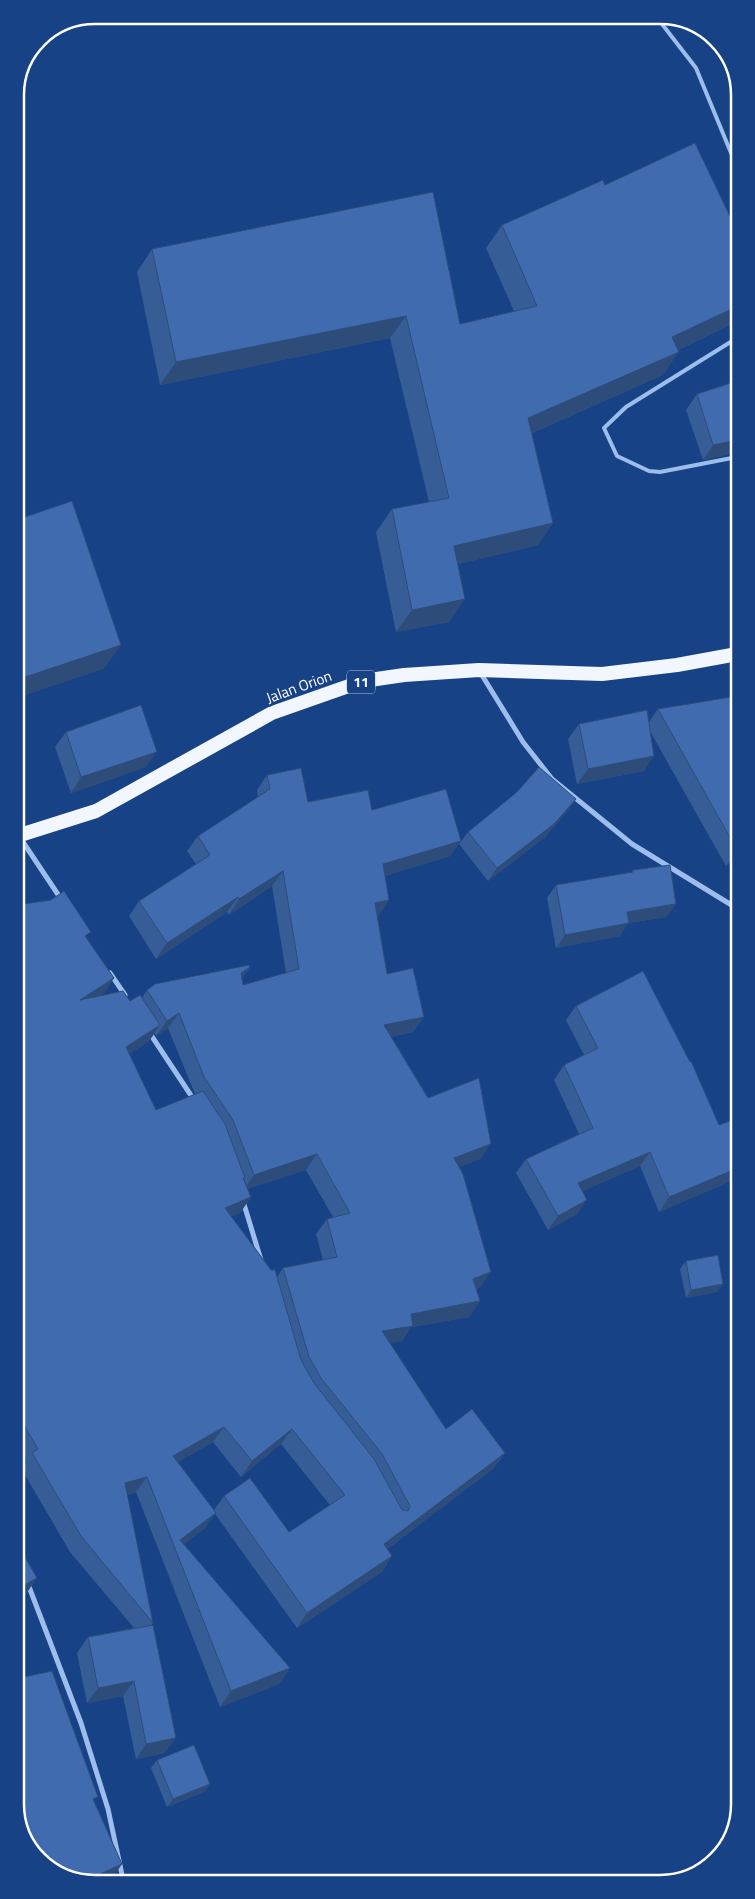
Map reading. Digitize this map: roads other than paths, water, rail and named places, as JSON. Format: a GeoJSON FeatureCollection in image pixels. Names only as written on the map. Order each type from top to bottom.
{"type":"FeatureCollection","features":[{"type":"Feature","properties":{"kind":"highway","name":"Jalan Orion"},"geometry":{"type":"LineString","coordinates":[[24,834],[96,811],[272,713],[363,681],[404,674],[479,670],[602,674],[677,665],[731,655]]}},
{"type":"Feature","properties":{"kind":"street"},"geometry":{"type":"LineString","coordinates":[[479,670],[523,742],[552,779],[632,844],[731,905]]}},
{"type":"Feature","properties":{"kind":"street"},"geometry":{"type":"LineString","coordinates":[[24,845],[67,908]]}},
{"type":"Feature","properties":{"kind":"street"},"geometry":{"type":"LineString","coordinates":[[105,965],[126,998]]}},
{"type":"Feature","properties":{"kind":"street"},"geometry":{"type":"LineString","coordinates":[[148,1030],[196,1104]]}},
{"type":"Feature","properties":{"kind":"street"},"geometry":{"type":"LineString","coordinates":[[241,1198],[251,1224],[264,1271]]}},
{"type":"Feature","properties":{"kind":"street"},"geometry":{"type":"LineString","coordinates":[[27,1581],[81,1723],[108,1809],[122,1875]]}},
{"type":"Feature","properties":{"kind":"lane"},"geometry":{"type":"LineString","coordinates":[[662,24],[696,68],[731,153]]}},
{"type":"Feature","properties":{"kind":"lane"},"geometry":{"type":"LineString","coordinates":[[731,341],[626,407],[604,428],[617,456],[649,471],[660,472],[731,458]]}}]}
